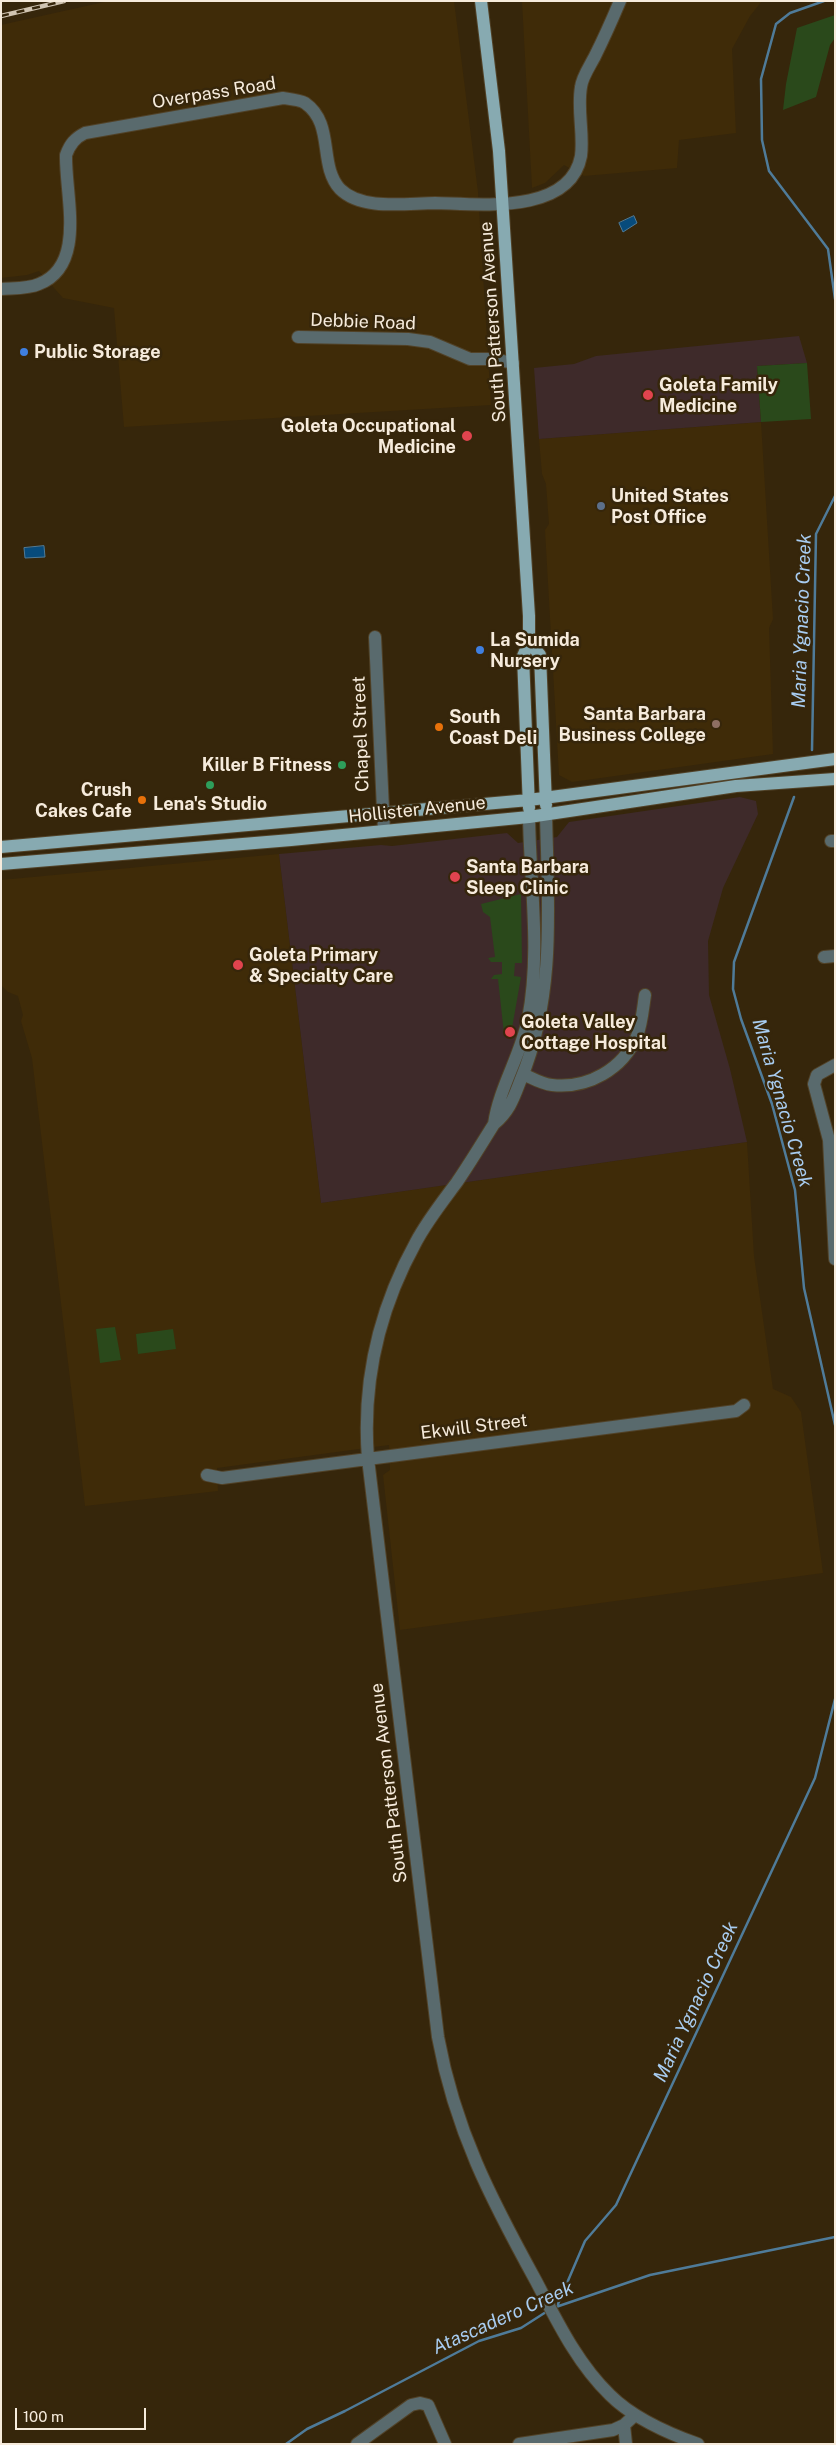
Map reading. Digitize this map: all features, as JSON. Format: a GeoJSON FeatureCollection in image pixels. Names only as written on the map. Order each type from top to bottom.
{"type":"FeatureCollection","features":[{"type":"Feature","properties":{"kind":"main road","name":"South Patterson Avenue"},"geometry":{"type":"LineString","coordinates":[[481,1],[497,126],[513,363],[529,642],[523,656],[529,817]]}},
{"type":"Feature","properties":{"kind":"main road","name":"South Patterson Avenue"},"geometry":{"type":"LineString","coordinates":[[529,642],[540,655],[546,814]]}},
{"type":"Feature","properties":{"kind":"main road","name":"Hollister Avenue"},"geometry":{"type":"LineString","coordinates":[[1,846],[529,800],[829,760]]}},
{"type":"Feature","properties":{"kind":"main road","name":"Hollister Avenue"},"geometry":{"type":"LineString","coordinates":[[1,864],[529,817],[736,786],[835,779]]}},
{"type":"Feature","properties":{"kind":"street","name":"Overpass Road"},"geometry":{"type":"LineString","coordinates":[[1,289],[39,284],[52,277],[62,266],[70,244],[66,155],[70,145],[77,138],[90,132],[283,98],[304,102],[320,120],[331,175],[339,187],[350,197],[384,202],[503,203],[544,197],[561,188],[574,173],[581,155],[579,100],[581,84],[620,1]]}},
{"type":"Feature","properties":{"kind":"street","name":"Debbie Road"},"geometry":{"type":"LineString","coordinates":[[298,337],[408,339],[430,342],[470,359],[494,359],[513,363]]}},
{"type":"Feature","properties":{"kind":"street","name":"Chapel Street"},"geometry":{"type":"LineString","coordinates":[[374,637],[384,831]]}},
{"type":"Feature","properties":{"kind":"street","name":"South Patterson Avenue"},"geometry":{"type":"LineString","coordinates":[[546,814],[548,948],[538,1026],[524,1074],[506,1114],[494,1124],[416,1241],[390,1297],[381,1322],[369,1377],[366,1418],[368,1459],[423,1921],[444,2072],[456,2114],[479,2171],[507,2230],[571,2345],[589,2371],[610,2396],[635,2415],[698,2444]]}},
{"type":"Feature","properties":{"kind":"street","name":"South Patterson Avenue"},"geometry":{"type":"LineString","coordinates":[[494,1124],[496,1109],[520,1046],[532,992],[534,917],[529,817]]}},
{"type":"Feature","properties":{"kind":"street"},"geometry":{"type":"LineString","coordinates":[[524,1074],[551,1085],[584,1083],[604,1074],[624,1058],[637,1037],[645,995]]}},
{"type":"Feature","properties":{"kind":"street"},"geometry":{"type":"LineString","coordinates":[[835,1066],[818,1074],[814,1088],[829,1140],[833,1169],[835,1259]]}},
{"type":"Feature","properties":{"kind":"street","name":"Ekwill Street"},"geometry":{"type":"LineString","coordinates":[[207,1475],[222,1478],[736,1411],[744,1404]]}},
{"type":"Feature","properties":{"kind":"street"},"geometry":{"type":"LineString","coordinates":[[357,2444],[410,2405],[420,2403],[428,2405],[445,2444]]}},
{"type":"Feature","properties":{"kind":"street"},"geometry":{"type":"LineString","coordinates":[[519,2444],[612,2430],[624,2426],[635,2415]]}},
{"type":"Feature","properties":{"kind":"street"},"geometry":{"type":"LineString","coordinates":[[624,2426],[626,2444]]}},
{"type":"Feature","properties":{"kind":"shaded area"},"geometry":{"type":"Polygon","coordinates":[[[109,1],[454,1],[478,192],[491,405],[124,427],[114,308],[63,298],[39,271],[27,275],[1,278],[1,25],[109,1]]]}},
{"type":"Feature","properties":{"kind":"shaded area"},"geometry":{"type":"Polygon","coordinates":[[[522,1],[762,1],[750,16],[732,49],[736,133],[679,140],[677,168],[584,176],[564,165],[545,183],[532,188],[522,1]]]}},
{"type":"Feature","properties":{"kind":"shaded area","name":"Goleta Family Medicine"},"geometry":{"type":"Polygon","coordinates":[[[799,336],[807,363],[757,366],[761,422],[539,439],[534,368],[574,364],[596,356],[799,336]]]}},
{"type":"Feature","properties":{"kind":"shaded area"},"geometry":{"type":"Polygon","coordinates":[[[761,422],[773,619],[769,628],[773,754],[572,782],[559,775],[545,530],[549,524],[546,484],[542,474],[539,439],[761,422]]]}},
{"type":"Feature","properties":{"kind":"shaded area","name":"Goleta Valley Cottage Hospital"},"geometry":{"type":"Polygon","coordinates":[[[740,797],[756,801],[758,814],[723,888],[708,941],[709,995],[730,1069],[747,1142],[321,1203],[279,854],[381,845],[392,846],[507,833],[518,843],[557,837],[569,822],[740,797]]]}},
{"type":"Feature","properties":{"kind":"shaded area"},"geometry":{"type":"Polygon","coordinates":[[[279,854],[321,1203],[747,1142],[754,1256],[773,1389],[791,1397],[801,1412],[823,1573],[400,1630],[383,1475],[390,1470],[389,1445],[217,1468],[218,1491],[85,1506],[32,1058],[21,1021],[23,1015],[18,996],[8,992],[1,985],[1,880],[279,854]]]}},
{"type":"Feature","properties":{"kind":"green space"},"geometry":{"type":"Polygon","coordinates":[[[835,15],[835,38],[830,45],[816,97],[783,110],[797,28],[835,15]]]}},
{"type":"Feature","properties":{"kind":"green space"},"geometry":{"type":"Polygon","coordinates":[[[807,363],[811,419],[761,422],[757,366],[807,363]]]}},
{"type":"Feature","properties":{"kind":"green space"},"geometry":{"type":"Polygon","coordinates":[[[521,894],[522,963],[515,963],[514,976],[521,977],[511,1034],[504,1034],[498,979],[491,979],[494,975],[502,974],[502,962],[491,962],[488,958],[495,957],[490,917],[483,912],[481,904],[521,894]]]}},
{"type":"Feature","properties":{"kind":"green space"},"geometry":{"type":"Polygon","coordinates":[[[115,1327],[121,1360],[100,1363],[96,1329],[115,1327]]]}},
{"type":"Feature","properties":{"kind":"green space"},"geometry":{"type":"Polygon","coordinates":[[[173,1329],[176,1349],[138,1354],[136,1334],[173,1329]]]}},
{"type":"Feature","properties":{"kind":"water"},"geometry":{"type":"Polygon","coordinates":[[[634,216],[637,223],[623,232],[619,223],[634,216]]]}},
{"type":"Feature","properties":{"kind":"water"},"geometry":{"type":"Polygon","coordinates":[[[44,546],[45,557],[25,558],[24,548],[44,546]]]}},
{"type":"Feature","properties":{"kind":"waterway","name":"Maria Ygnacio Creek"},"geometry":{"type":"LineString","coordinates":[[824,1],[790,13],[776,24],[761,79],[762,140],[769,171],[828,249],[835,299]]}},
{"type":"Feature","properties":{"kind":"waterway","name":"Maria Ygnacio Creek"},"geometry":{"type":"LineString","coordinates":[[812,750],[816,534],[835,496]]}},
{"type":"Feature","properties":{"kind":"waterway","name":"Maria Ygnacio Creek"},"geometry":{"type":"LineString","coordinates":[[794,797],[734,962],[733,989],[741,1019],[772,1104],[795,1190],[804,1288],[835,1425]]}},
{"type":"Feature","properties":{"kind":"waterway","name":"Maria Ygnacio Creek"},"geometry":{"type":"LineString","coordinates":[[558,2304],[585,2241],[616,2205],[815,1778],[835,1699]]}},
{"type":"Feature","properties":{"kind":"waterway","name":"Atascadero Creek"},"geometry":{"type":"LineString","coordinates":[[553,2308],[650,2275],[835,2237]]}},
{"type":"Feature","properties":{"kind":"waterway","name":"Atascadero Creek"},"geometry":{"type":"LineString","coordinates":[[286,2444],[307,2429],[479,2341],[521,2328],[546,2312]]}},
{"type":"Feature","properties":{"kind":"railway"},"geometry":{"type":"LineString","coordinates":[[1,16],[64,1]]}},
{"type":"Feature","properties":{"kind":"place","name":"Public Storage"},"geometry":{"type":"Point","coordinates":[24,352]}},
{"type":"Feature","properties":{"kind":"place","name":"Goleta Family Medicine"},"geometry":{"type":"Point","coordinates":[648,395]}},
{"type":"Feature","properties":{"kind":"place","name":"Goleta Occupational Medicine"},"geometry":{"type":"Point","coordinates":[467,436]}},
{"type":"Feature","properties":{"kind":"place","name":"United States Post Office"},"geometry":{"type":"Point","coordinates":[601,506]}},
{"type":"Feature","properties":{"kind":"place","name":"La Sumida Nursery"},"geometry":{"type":"Point","coordinates":[480,650]}},
{"type":"Feature","properties":{"kind":"place","name":"Santa Barbara Business College"},"geometry":{"type":"Point","coordinates":[716,724]}},
{"type":"Feature","properties":{"kind":"place","name":"South Coast Deli"},"geometry":{"type":"Point","coordinates":[439,727]}},
{"type":"Feature","properties":{"kind":"place","name":"Killer B Fitness"},"geometry":{"type":"Point","coordinates":[342,765]}},
{"type":"Feature","properties":{"kind":"place","name":"Lena's Studio"},"geometry":{"type":"Point","coordinates":[210,785]}},
{"type":"Feature","properties":{"kind":"place","name":"Crush Cakes Cafe"},"geometry":{"type":"Point","coordinates":[142,800]}},
{"type":"Feature","properties":{"kind":"place","name":"Santa Barbara Sleep Clinic"},"geometry":{"type":"Point","coordinates":[455,877]}},
{"type":"Feature","properties":{"kind":"place","name":"Goleta Primary & Specialty Care"},"geometry":{"type":"Point","coordinates":[238,965]}},
{"type":"Feature","properties":{"kind":"place","name":"Goleta Valley Cottage Hospital"},"geometry":{"type":"Point","coordinates":[510,1032]}}]}
